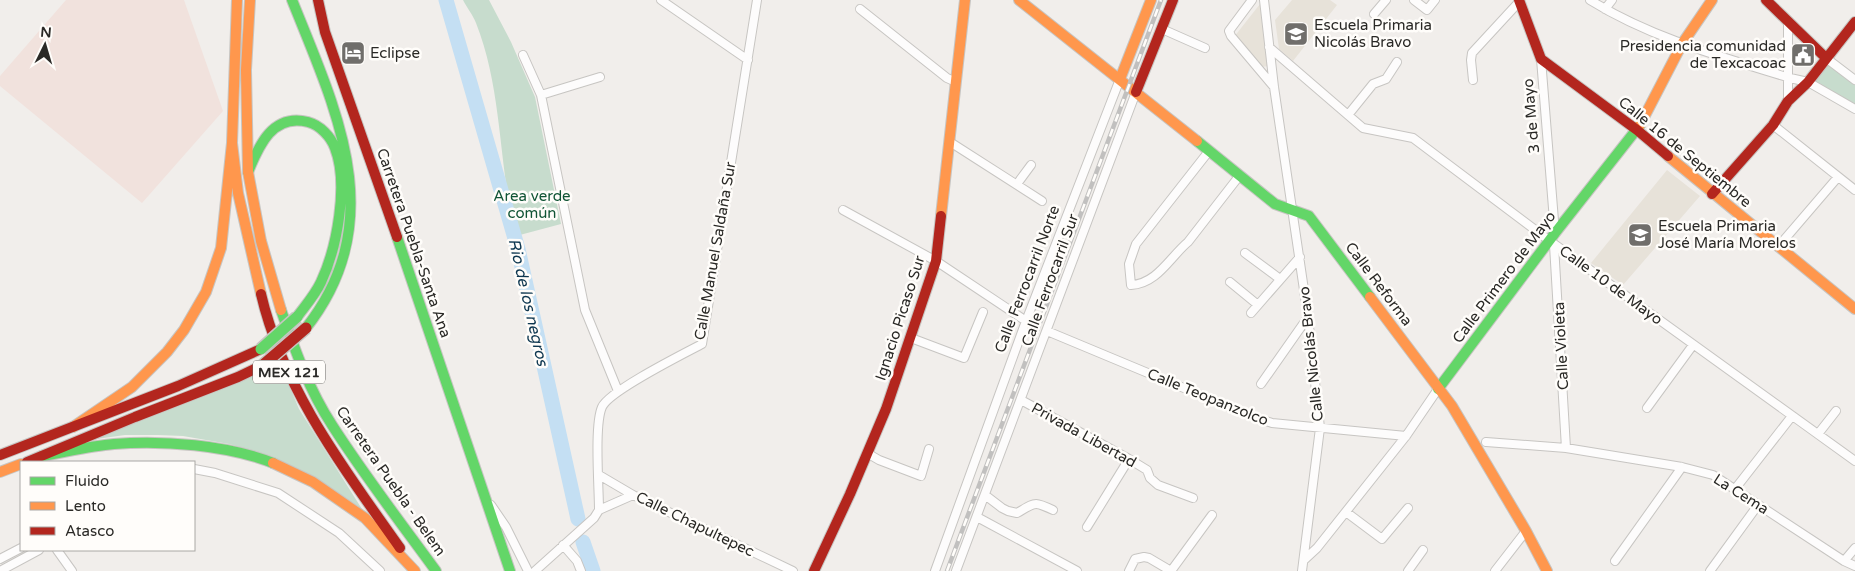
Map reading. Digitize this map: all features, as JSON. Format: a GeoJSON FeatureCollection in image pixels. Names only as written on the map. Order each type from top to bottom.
{"type":"FeatureCollection","features":[{"type":"Feature","properties":{"kind":"main road","name":"Carretera Puebla - Belem"},"geometry":{"type":"LineString","coordinates":[[238,0],[232,143],[238,193],[266,315],[291,378],[352,480],[416,571]]}},
{"type":"Feature","properties":{"kind":"main road","name":"Carretera Puebla - Belem"},"geometry":{"type":"LineString","coordinates":[[250,0],[246,70],[248,172],[261,241],[277,300],[299,362],[331,424],[436,571]]}},
{"type":"Feature","properties":{"kind":"main road"},"geometry":{"type":"LineString","coordinates":[[30,461],[238,377],[263,365],[306,328],[326,301],[342,264],[349,226],[351,197],[348,165],[328,92],[292,0]]}},
{"type":"Feature","properties":{"kind":"main road","name":"Carretera Puebla-Santa Ana"},"geometry":{"type":"LineString","coordinates":[[318,0],[325,32],[436,350],[510,571]]}},
{"type":"Feature","properties":{"kind":"main road","name":"Ignacio Picaso Sur"},"geometry":{"type":"LineString","coordinates":[[814,571],[850,494],[886,408],[936,261],[965,0]]}},
{"type":"Feature","properties":{"kind":"main road","name":"Calle Reforma"},"geometry":{"type":"LineString","coordinates":[[1019,0],[1275,204],[1284,209],[1303,212],[1309,216],[1452,406],[1526,531],[1547,571]]}},
{"type":"Feature","properties":{"kind":"main road","name":"Calle Ferrocarril Norte"},"geometry":{"type":"LineString","coordinates":[[1120,79],[1150,0]]}},
{"type":"Feature","properties":{"kind":"main road","name":"Calle Ferrocarril Sur"},"geometry":{"type":"LineString","coordinates":[[1136,92],[1173,0]]}},
{"type":"Feature","properties":{"kind":"main road","name":"Calle Primero de Mayo"},"geometry":{"type":"LineString","coordinates":[[1438,389],[1637,130],[1682,44],[1712,0]]}},
{"type":"Feature","properties":{"kind":"main road"},"geometry":{"type":"LineString","coordinates":[[1766,0],[1826,58]]}},
{"type":"Feature","properties":{"kind":"main road","name":"3 de Mayo"},"geometry":{"type":"LineString","coordinates":[[1519,1],[1541,59]]}},
{"type":"Feature","properties":{"kind":"main road"},"geometry":{"type":"LineString","coordinates":[[1712,194],[1773,125],[1788,101],[1808,82],[1855,22]]}},
{"type":"Feature","properties":{"kind":"main road","name":"Calle 16 de Septiembre"},"geometry":{"type":"LineString","coordinates":[[1541,59],[1637,130],[1712,194],[1855,309]]}},
{"type":"Feature","properties":{"kind":"main road"},"geometry":{"type":"LineString","coordinates":[[0,455],[178,386],[261,349],[297,316],[320,283],[335,241],[340,190],[339,162],[335,147],[329,137],[316,125],[303,120],[288,120],[274,128],[265,137],[257,148],[248,172]]}},
{"type":"Feature","properties":{"kind":"main road"},"geometry":{"type":"LineString","coordinates":[[73,426],[132,387],[167,352],[184,330],[206,292],[221,248],[232,143]]}},
{"type":"Feature","properties":{"kind":"main road"},"geometry":{"type":"LineString","coordinates":[[42,456],[113,444],[170,443],[229,450],[270,462],[314,482],[365,518],[416,571]]}},
{"type":"Feature","properties":{"kind":"main road"},"geometry":{"type":"LineString","coordinates":[[0,472],[20,464]]}},
{"type":"Feature","properties":{"kind":"street"},"geometry":{"type":"LineString","coordinates":[[660,0],[748,60]]}},
{"type":"Feature","properties":{"kind":"street","name":"Calle Manuel Saldaña Sur"},"geometry":{"type":"LineString","coordinates":[[599,510],[599,426],[602,406],[618,391],[702,344],[757,0]]}},
{"type":"Feature","properties":{"kind":"street"},"geometry":{"type":"LineString","coordinates":[[1252,0],[1229,31],[1231,36],[1274,87]]}},
{"type":"Feature","properties":{"kind":"street","name":"Calle Nicolás Bravo"},"geometry":{"type":"LineString","coordinates":[[1264,0],[1274,87],[1308,316],[1320,428],[1305,567]]}},
{"type":"Feature","properties":{"kind":"street"},"geometry":{"type":"LineString","coordinates":[[1374,14],[1386,0]]}},
{"type":"Feature","properties":{"kind":"street"},"geometry":{"type":"LineString","coordinates":[[1414,0],[1427,10],[1435,0]]}},
{"type":"Feature","properties":{"kind":"street"},"geometry":{"type":"LineString","coordinates":[[1590,0],[1605,9],[1682,44],[1808,82],[1855,109]]}},
{"type":"Feature","properties":{"kind":"street"},"geometry":{"type":"LineString","coordinates":[[1605,9],[1612,0]]}},
{"type":"Feature","properties":{"kind":"street"},"geometry":{"type":"LineString","coordinates":[[1473,80],[1472,53],[1519,1]]}},
{"type":"Feature","properties":{"kind":"street"},"geometry":{"type":"LineString","coordinates":[[860,9],[947,78],[956,82]]}},
{"type":"Feature","properties":{"kind":"street"},"geometry":{"type":"LineString","coordinates":[[1788,22],[1790,78],[1788,101]]}},
{"type":"Feature","properties":{"kind":"street"},"geometry":{"type":"LineString","coordinates":[[1162,29],[1205,48]]}},
{"type":"Feature","properties":{"kind":"street","name":"Calle 10 de Mayo"},"geometry":{"type":"LineString","coordinates":[[1269,47],[1363,128],[1412,138],[1855,462]]}},
{"type":"Feature","properties":{"kind":"street"},"geometry":{"type":"LineString","coordinates":[[523,55],[541,96],[585,310],[618,391]]}},
{"type":"Feature","properties":{"kind":"street"},"geometry":{"type":"LineString","coordinates":[[1826,58],[1855,80]]}},
{"type":"Feature","properties":{"kind":"street","name":"3 de Mayo"},"geometry":{"type":"LineString","coordinates":[[1541,59],[1553,240]]}},
{"type":"Feature","properties":{"kind":"street"},"geometry":{"type":"LineString","coordinates":[[1348,114],[1373,84],[1386,79],[1397,62]]}},
{"type":"Feature","properties":{"kind":"street"},"geometry":{"type":"LineString","coordinates":[[541,96],[600,77]]}},
{"type":"Feature","properties":{"kind":"street","name":"Calle Ferrocarril Norte"},"geometry":{"type":"LineString","coordinates":[[935,571],[1026,321],[1120,79]]}},
{"type":"Feature","properties":{"kind":"street","name":"Calle Ferrocarril Sur"},"geometry":{"type":"LineString","coordinates":[[956,571],[1136,92]]}},
{"type":"Feature","properties":{"kind":"street"},"geometry":{"type":"LineString","coordinates":[[1773,125],[1855,190]]}},
{"type":"Feature","properties":{"kind":"street"},"geometry":{"type":"LineString","coordinates":[[950,142],[1042,201]]}},
{"type":"Feature","properties":{"kind":"street"},"geometry":{"type":"LineString","coordinates":[[1209,151],[1136,244],[1129,264],[1131,285],[1146,282],[1157,274],[1177,251],[1188,242],[1240,175]]}},
{"type":"Feature","properties":{"kind":"street"},"geometry":{"type":"LineString","coordinates":[[1017,184],[1030,165]]}},
{"type":"Feature","properties":{"kind":"street"},"geometry":{"type":"LineString","coordinates":[[1778,248],[1838,177]]}},
{"type":"Feature","properties":{"kind":"street"},"geometry":{"type":"LineString","coordinates":[[843,210],[936,261],[1026,321]]}},
{"type":"Feature","properties":{"kind":"street","name":"Calle Violeta"},"geometry":{"type":"LineString","coordinates":[[1553,240],[1566,448]]}},
{"type":"Feature","properties":{"kind":"street"},"geometry":{"type":"LineString","coordinates":[[1245,253],[1280,279]]}},
{"type":"Feature","properties":{"kind":"street","name":"Calle Nicolás Bravo"},"geometry":{"type":"LineString","coordinates":[[1252,313],[1300,257]]}},
{"type":"Feature","properties":{"kind":"street"},"geometry":{"type":"LineString","coordinates":[[1230,282],[1258,305]]}},
{"type":"Feature","properties":{"kind":"street"},"geometry":{"type":"LineString","coordinates":[[911,338],[964,358],[983,312]]}},
{"type":"Feature","properties":{"kind":"street"},"geometry":{"type":"LineString","coordinates":[[1261,384],[1308,316]]}},
{"type":"Feature","properties":{"kind":"street","name":"Calle Teopanzolco"},"geometry":{"type":"LineString","coordinates":[[1047,331],[1272,423],[1406,436]]}},
{"type":"Feature","properties":{"kind":"street"},"geometry":{"type":"LineString","coordinates":[[1647,408],[1693,345]]}},
{"type":"Feature","properties":{"kind":"street","name":"Calle Primero de Mayo"},"geometry":{"type":"LineString","coordinates":[[1305,567],[1317,548],[1406,436],[1438,389]]}},
{"type":"Feature","properties":{"kind":"street","name":"Privada Libertad"},"geometry":{"type":"LineString","coordinates":[[1021,400],[1147,470],[1150,478],[1158,485],[1193,498]]}},
{"type":"Feature","properties":{"kind":"street"},"geometry":{"type":"LineString","coordinates":[[1818,434],[1836,411]]}},
{"type":"Feature","properties":{"kind":"street"},"geometry":{"type":"LineString","coordinates":[[1735,489],[1792,416]]}},
{"type":"Feature","properties":{"kind":"street","name":"La Cema"},"geometry":{"type":"LineString","coordinates":[[1486,442],[1566,448],[1682,467],[1714,475],[1844,561],[1855,566]]}},
{"type":"Feature","properties":{"kind":"street"},"geometry":{"type":"LineString","coordinates":[[867,452],[880,460],[921,476],[929,449]]}},
{"type":"Feature","properties":{"kind":"street"},"geometry":{"type":"LineString","coordinates":[[1087,527],[1129,459]]}},
{"type":"Feature","properties":{"kind":"street"},"geometry":{"type":"LineString","coordinates":[[1615,561],[1682,467]]}},
{"type":"Feature","properties":{"kind":"street"},"geometry":{"type":"LineString","coordinates":[[195,469],[215,472],[278,494],[339,533],[380,571]]}},
{"type":"Feature","properties":{"kind":"street","name":"Calle Chapultepec"},"geometry":{"type":"LineString","coordinates":[[599,476],[633,495],[793,571]]}},
{"type":"Feature","properties":{"kind":"street"},"geometry":{"type":"LineString","coordinates":[[535,571],[594,518],[599,510],[633,495]]}},
{"type":"Feature","properties":{"kind":"street"},"geometry":{"type":"LineString","coordinates":[[986,495],[1008,512],[1017,513],[1034,503],[1053,510]]}},
{"type":"Feature","properties":{"kind":"street"},"geometry":{"type":"LineString","coordinates":[[484,496],[506,527],[528,571]]}},
{"type":"Feature","properties":{"kind":"street"},"geometry":{"type":"LineString","coordinates":[[1710,571],[1758,505]]}},
{"type":"Feature","properties":{"kind":"street"},"geometry":{"type":"LineString","coordinates":[[1346,512],[1382,539],[1408,508]]}},
{"type":"Feature","properties":{"kind":"street"},"geometry":{"type":"LineString","coordinates":[[1129,571],[1135,559],[1144,557],[1171,571],[1212,515]]}},
{"type":"Feature","properties":{"kind":"street"},"geometry":{"type":"LineString","coordinates":[[977,517],[1077,571]]}},
{"type":"Feature","properties":{"kind":"street"},"geometry":{"type":"LineString","coordinates":[[1494,571],[1526,531]]}},
{"type":"Feature","properties":{"kind":"street"},"geometry":{"type":"LineString","coordinates":[[563,545],[577,561],[581,571]]}},
{"type":"Feature","properties":{"kind":"street"},"geometry":{"type":"LineString","coordinates":[[1844,561],[1855,548]]}},
{"type":"Feature","properties":{"kind":"street"},"geometry":{"type":"LineString","coordinates":[[0,559],[20,549]]}},
{"type":"Feature","properties":{"kind":"street"},"geometry":{"type":"LineString","coordinates":[[1408,571],[1424,550]]}},
{"type":"Feature","properties":{"kind":"street"},"geometry":{"type":"LineString","coordinates":[[0,571],[37,551]]}},
{"type":"Feature","properties":{"kind":"street"},"geometry":{"type":"LineString","coordinates":[[58,551],[72,571]]}},
{"type":"Feature","properties":{"kind":"shaded area"},"geometry":{"type":"Polygon","coordinates":[[[66,0],[184,0],[223,111],[142,203],[0,86],[0,76],[66,0]]]}},
{"type":"Feature","properties":{"kind":"shaded area","name":"Escuela Primaria Nicolás Bravo"},"geometry":{"type":"Polygon","coordinates":[[[1292,0],[1330,0],[1337,5],[1293,61],[1279,49],[1275,20],[1292,0]]]}},
{"type":"Feature","properties":{"kind":"shaded area"},"geometry":{"type":"Polygon","coordinates":[[[1260,4],[1271,66],[1259,67],[1234,37],[1260,4]]]}},
{"type":"Feature","properties":{"kind":"shaded area","name":"Escuela Primaria José María Morelos"},"geometry":{"type":"Polygon","coordinates":[[[1667,170],[1700,196],[1623,285],[1591,263],[1667,170]]]}},
{"type":"Feature","properties":{"kind":"green space","name":"Area verde común"},"geometry":{"type":"Polygon","coordinates":[[[463,0],[489,0],[511,42],[535,97],[561,224],[516,236],[510,210],[491,75],[476,23],[463,0]]]}},
{"type":"Feature","properties":{"kind":"green space"},"geometry":{"type":"Polygon","coordinates":[[[1829,64],[1855,83],[1855,107],[1814,83],[1829,64]]]}},
{"type":"Feature","properties":{"kind":"green space"},"geometry":{"type":"Polygon","coordinates":[[[279,361],[299,409],[367,517],[258,452],[229,444],[183,436],[125,435],[89,440],[279,361]]]}},
{"type":"Feature","properties":{"kind":"waterway","name":"Rio de los negros"},"geometry":{"type":"LineString","coordinates":[[446,0],[518,249],[578,519]]}},
{"type":"Feature","properties":{"kind":"waterway","name":"Rio de los negros"},"geometry":{"type":"LineString","coordinates":[[583,542],[593,571]]}},
{"type":"Feature","properties":{"kind":"railway"},"geometry":{"type":"LineString","coordinates":[[947,571],[1161,0]]}},
{"type":"Feature","properties":{"kind":"traffic: fast"},"geometry":{"type":"LineString","coordinates":[[292,0],[325,82],[338,124],[347,165],[351,206],[346,247],[332,287],[306,328]]}},
{"type":"Feature","properties":{"kind":"traffic: fast"},"geometry":{"type":"LineString","coordinates":[[248,172],[263,142],[269,134],[285,122],[296,120],[317,126],[331,140],[335,148],[341,179],[341,197],[332,252],[321,282],[297,317]]}},
{"type":"Feature","properties":{"kind":"traffic: fast"},"geometry":{"type":"LineString","coordinates":[[1438,389],[1555,233],[1640,125]]}},
{"type":"Feature","properties":{"kind":"traffic: fast"},"geometry":{"type":"LineString","coordinates":[[1197,141],[1275,204],[1309,216],[1370,297]]}},
{"type":"Feature","properties":{"kind":"traffic: fast"},"geometry":{"type":"LineString","coordinates":[[397,237],[510,571]]}},
{"type":"Feature","properties":{"kind":"traffic: fast"},"geometry":{"type":"LineString","coordinates":[[281,310],[303,369],[324,412],[370,481],[436,571]]}},
{"type":"Feature","properties":{"kind":"traffic: fast"},"geometry":{"type":"LineString","coordinates":[[261,349],[297,317]]}},
{"type":"Feature","properties":{"kind":"traffic: fast"},"geometry":{"type":"LineString","coordinates":[[42,456],[105,445],[153,443],[216,448],[273,463]]}},
{"type":"Feature","properties":{"kind":"traffic: slow"},"geometry":{"type":"LineString","coordinates":[[237,0],[232,143],[238,193],[261,294]]}},
{"type":"Feature","properties":{"kind":"traffic: slow"},"geometry":{"type":"LineString","coordinates":[[250,0],[246,70],[248,172],[261,241],[281,310]]}},
{"type":"Feature","properties":{"kind":"traffic: slow"},"geometry":{"type":"LineString","coordinates":[[941,216],[965,0]]}},
{"type":"Feature","properties":{"kind":"traffic: slow"},"geometry":{"type":"LineString","coordinates":[[1019,0],[1197,141]]}},
{"type":"Feature","properties":{"kind":"traffic: slow"},"geometry":{"type":"LineString","coordinates":[[1120,79],[1151,0]]}},
{"type":"Feature","properties":{"kind":"traffic: slow"},"geometry":{"type":"LineString","coordinates":[[1640,125],[1682,44],[1712,0]]}},
{"type":"Feature","properties":{"kind":"traffic: slow"},"geometry":{"type":"LineString","coordinates":[[73,427],[132,387],[167,352],[184,330],[206,292],[221,248],[232,143]]}},
{"type":"Feature","properties":{"kind":"traffic: slow"},"geometry":{"type":"LineString","coordinates":[[1668,156],[1855,309]]}},
{"type":"Feature","properties":{"kind":"traffic: slow"},"geometry":{"type":"LineString","coordinates":[[1370,297],[1452,406],[1526,531],[1547,571]]}},
{"type":"Feature","properties":{"kind":"traffic: slow"},"geometry":{"type":"LineString","coordinates":[[273,463],[313,482],[365,518],[415,571]]}},
{"type":"Feature","properties":{"kind":"traffic: slow"},"geometry":{"type":"LineString","coordinates":[[0,472],[20,464]]}},
{"type":"Feature","properties":{"kind":"traffic: jam"},"geometry":{"type":"LineString","coordinates":[[318,0],[325,32],[397,237]]}},
{"type":"Feature","properties":{"kind":"traffic: jam"},"geometry":{"type":"LineString","coordinates":[[1136,92],[1173,0]]}},
{"type":"Feature","properties":{"kind":"traffic: jam"},"geometry":{"type":"LineString","coordinates":[[1519,0],[1541,59],[1637,130],[1668,156]]}},
{"type":"Feature","properties":{"kind":"traffic: jam"},"geometry":{"type":"LineString","coordinates":[[1766,0],[1826,58]]}},
{"type":"Feature","properties":{"kind":"traffic: jam"},"geometry":{"type":"LineString","coordinates":[[1712,194],[1773,125],[1788,101],[1808,82],[1855,22]]}},
{"type":"Feature","properties":{"kind":"traffic: jam"},"geometry":{"type":"LineString","coordinates":[[814,571],[850,494],[886,409],[936,261],[941,216]]}},
{"type":"Feature","properties":{"kind":"traffic: jam"},"geometry":{"type":"LineString","coordinates":[[261,294],[271,329],[284,363],[300,396],[358,489],[400,548]]}},
{"type":"Feature","properties":{"kind":"traffic: jam"},"geometry":{"type":"LineString","coordinates":[[263,365],[306,328]]}},
{"type":"Feature","properties":{"kind":"traffic: jam"},"geometry":{"type":"LineString","coordinates":[[0,455],[178,386],[261,349]]}},
{"type":"Feature","properties":{"kind":"traffic: jam"},"geometry":{"type":"LineString","coordinates":[[29,461],[238,377],[263,365]]}},
{"type":"Feature","properties":{"kind":"place","name":"Escuela Primaria Nicolás Bravo"},"geometry":{"type":"Point","coordinates":[1296,34]}},
{"type":"Feature","properties":{"kind":"place","name":"Eclipse"},"geometry":{"type":"Point","coordinates":[353,53]}},
{"type":"Feature","properties":{"kind":"place","name":"Presidencia comunidad de Texcacoac"},"geometry":{"type":"Point","coordinates":[1803,55]}},
{"type":"Feature","properties":{"kind":"place","name":"Escuela Primaria José María Morelos"},"geometry":{"type":"Point","coordinates":[1640,235]}}]}
